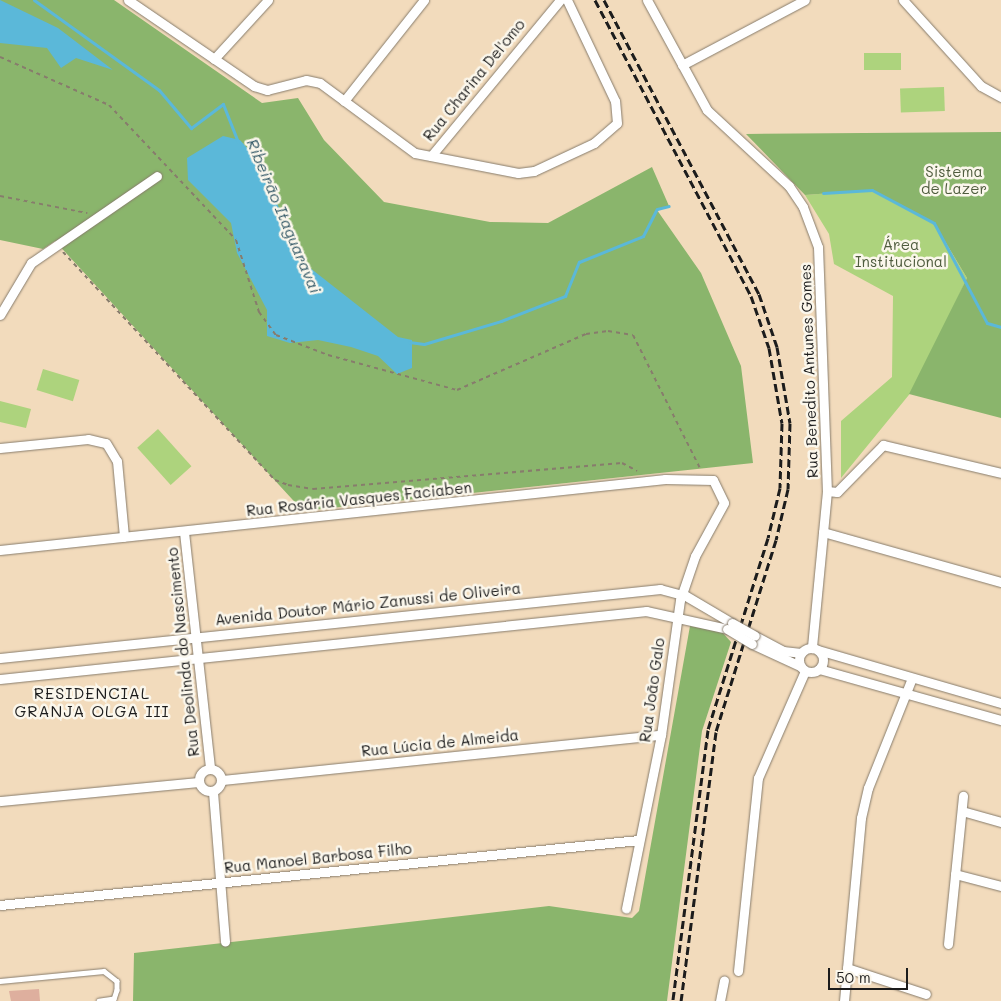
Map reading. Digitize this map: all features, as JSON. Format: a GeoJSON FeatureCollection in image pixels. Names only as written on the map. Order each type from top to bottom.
{"type":"FeatureCollection","features":[{"type":"Feature","properties":{"kind":"street"},"geometry":{"type":"LineString","coordinates":[[128,0],[254,86],[267,90],[306,80],[320,83],[404,147],[431,156],[518,173],[534,171],[594,143],[617,123],[615,102],[567,0]]}},
{"type":"Feature","properties":{"kind":"street"},"geometry":{"type":"LineString","coordinates":[[214,59],[268,0]]}},
{"type":"Feature","properties":{"kind":"street"},"geometry":{"type":"LineString","coordinates":[[344,102],[424,0]]}},
{"type":"Feature","properties":{"kind":"street","name":"Rua Charina Del'omo"},"geometry":{"type":"LineString","coordinates":[[431,156],[560,0]]}},
{"type":"Feature","properties":{"kind":"street","name":"Rua Benedito Antunes Gomes"},"geometry":{"type":"LineString","coordinates":[[647,0],[707,110],[789,186],[803,207],[818,247],[827,491],[815,649],[822,663],[819,669]]}},
{"type":"Feature","properties":{"kind":"street"},"geometry":{"type":"LineString","coordinates":[[682,65],[805,0]]}},
{"type":"Feature","properties":{"kind":"street"},"geometry":{"type":"LineString","coordinates":[[903,0],[981,86],[1001,97]]}},
{"type":"Feature","properties":{"kind":"street"},"geometry":{"type":"LineString","coordinates":[[0,315],[22,274],[97,214],[157,176]]}},
{"type":"Feature","properties":{"kind":"street"},"geometry":{"type":"LineString","coordinates":[[0,448],[88,438],[106,443],[117,461],[124,537]]}},
{"type":"Feature","properties":{"kind":"street"},"geometry":{"type":"LineString","coordinates":[[827,491],[837,492],[883,444],[1001,472]]}},
{"type":"Feature","properties":{"kind":"street","name":"Rua Rosária Vasques Faciaben"},"geometry":{"type":"LineString","coordinates":[[0,550],[184,532],[652,480],[704,477]]}},
{"type":"Feature","properties":{"kind":"street","name":"Rua João Galo"},"geometry":{"type":"LineString","coordinates":[[626,908],[661,735],[681,594],[694,556],[721,514],[724,503],[718,486],[704,477]]}},
{"type":"Feature","properties":{"kind":"street","name":"Rua Deolinda do Nascimento"},"geometry":{"type":"LineString","coordinates":[[184,532],[210,769]]}},
{"type":"Feature","properties":{"kind":"street"},"geometry":{"type":"LineString","coordinates":[[823,532],[1001,582]]}},
{"type":"Feature","properties":{"kind":"street","name":"Avenida Doutor Mário Zanussi de Oliveira"},"geometry":{"type":"LineString","coordinates":[[0,658],[650,590],[681,594],[754,640]]}},
{"type":"Feature","properties":{"kind":"street"},"geometry":{"type":"LineString","coordinates":[[0,680],[646,611],[729,626]]}},
{"type":"Feature","properties":{"kind":"street"},"geometry":{"type":"LineString","coordinates":[[754,640],[783,651],[801,653],[815,649],[1001,703]]}},
{"type":"Feature","properties":{"kind":"street"},"geometry":{"type":"LineString","coordinates":[[754,640],[803,669],[819,669],[1001,720]]}},
{"type":"Feature","properties":{"kind":"street"},"geometry":{"type":"LineString","coordinates":[[738,971],[758,778],[803,669],[801,653]]}},
{"type":"Feature","properties":{"kind":"street"},"geometry":{"type":"LineString","coordinates":[[844,1001],[868,788],[912,678]]}},
{"type":"Feature","properties":{"kind":"street","name":"Rua Lúcia de Almeida"},"geometry":{"type":"LineString","coordinates":[[222,780],[661,735]]}},
{"type":"Feature","properties":{"kind":"street"},"geometry":{"type":"LineString","coordinates":[[199,782],[202,773],[210,769],[218,772],[222,780],[212,792],[225,942]]}},
{"type":"Feature","properties":{"kind":"street"},"geometry":{"type":"LineString","coordinates":[[0,801],[199,782],[212,792]]}},
{"type":"Feature","properties":{"kind":"street"},"geometry":{"type":"LineString","coordinates":[[948,944],[963,796]]}},
{"type":"Feature","properties":{"kind":"street"},"geometry":{"type":"LineString","coordinates":[[962,811],[1001,822]]}},
{"type":"Feature","properties":{"kind":"street","name":"Rua Manoel Barbosa Filho"},"geometry":{"type":"LineString","coordinates":[[0,905],[639,840]]}},
{"type":"Feature","properties":{"kind":"street"},"geometry":{"type":"LineString","coordinates":[[955,874],[1001,886]]}},
{"type":"Feature","properties":{"kind":"street"},"geometry":{"type":"LineString","coordinates":[[847,968],[926,994]]}},
{"type":"Feature","properties":{"kind":"street"},"geometry":{"type":"LineString","coordinates":[[720,1001],[724,980]]}},
{"type":"Feature","properties":{"kind":"lane"},"geometry":{"type":"LineString","coordinates":[[0,981],[104,972],[117,981],[118,990],[114,999],[99,1001]]}},
{"type":"Feature","properties":{"kind":"path"},"geometry":{"type":"LineString","coordinates":[[0,57],[109,105],[236,240],[259,312],[276,335],[337,358],[456,390],[586,334],[608,331],[633,335],[704,477]]}},
{"type":"Feature","properties":{"kind":"path"},"geometry":{"type":"LineString","coordinates":[[0,196],[97,214]]}},
{"type":"Feature","properties":{"kind":"path"},"geometry":{"type":"LineString","coordinates":[[56,245],[275,480],[288,485],[313,489],[622,463],[652,480]]}},
{"type":"Feature","properties":{"kind":"green space"},"geometry":{"type":"Polygon","coordinates":[[[0,0],[114,0],[262,103],[298,98],[324,140],[384,202],[490,222],[548,223],[652,167],[669,206],[657,210],[701,273],[741,366],[753,463],[303,511],[55,241],[43,249],[0,240],[0,0]]]}},
{"type":"Feature","properties":{"kind":"green space"},"geometry":{"type":"Polygon","coordinates":[[[864,53],[901,53],[901,70],[864,70],[864,53]]]}},
{"type":"Feature","properties":{"kind":"green space"},"geometry":{"type":"Polygon","coordinates":[[[944,87],[945,111],[901,113],[900,89],[944,87]]]}},
{"type":"Feature","properties":{"kind":"green space","name":"Sistema de Lazer"},"geometry":{"type":"Polygon","coordinates":[[[1001,132],[1001,418],[909,394],[967,278],[934,223],[872,190],[805,195],[746,134],[1001,132]]]}},
{"type":"Feature","properties":{"kind":"green space","name":"Área Institucional"},"geometry":{"type":"Polygon","coordinates":[[[872,190],[934,223],[967,278],[917,385],[841,478],[841,421],[892,377],[893,296],[834,264],[829,234],[805,195],[872,190]]]}},
{"type":"Feature","properties":{"kind":"green space"},"geometry":{"type":"Polygon","coordinates":[[[43,369],[79,380],[73,401],[37,390],[43,369]]]}},
{"type":"Feature","properties":{"kind":"green space"},"geometry":{"type":"Polygon","coordinates":[[[0,401],[31,409],[26,428],[0,422],[0,401]]]}},
{"type":"Feature","properties":{"kind":"green space"},"geometry":{"type":"Polygon","coordinates":[[[158,429],[191,466],[171,485],[137,448],[158,429]]]}},
{"type":"Feature","properties":{"kind":"green space"},"geometry":{"type":"Polygon","coordinates":[[[690,626],[722,632],[731,642],[702,731],[667,1001],[133,1001],[134,953],[549,906],[632,918],[639,911],[690,626]]]}},
{"type":"Feature","properties":{"kind":"water"},"geometry":{"type":"Polygon","coordinates":[[[0,0],[58,28],[113,70],[76,58],[61,68],[47,48],[0,43],[0,0]]]}},
{"type":"Feature","properties":{"kind":"water"},"geometry":{"type":"Polygon","coordinates":[[[223,136],[240,140],[256,158],[305,264],[398,337],[412,340],[412,368],[397,374],[378,356],[351,347],[318,340],[290,343],[267,336],[267,310],[237,253],[231,223],[188,180],[187,158],[223,136]]]}},
{"type":"Feature","properties":{"kind":"building"},"geometry":{"type":"Polygon","coordinates":[[[39,989],[40,1001],[11,1001],[9,991],[39,989]]]}},
{"type":"Feature","properties":{"kind":"waterway","name":"Ribeirão Itaguaravai"},"geometry":{"type":"LineString","coordinates":[[34,0],[159,90],[191,128],[223,104],[238,142]]}},
{"type":"Feature","properties":{"kind":"waterway","name":"Ribeirão Itaguaravai"},"geometry":{"type":"LineString","coordinates":[[823,193],[872,190],[934,223],[987,323],[1001,327]]}},
{"type":"Feature","properties":{"kind":"waterway","name":"Ribeirão Itaguaravai"},"geometry":{"type":"LineString","coordinates":[[409,342],[424,344],[501,321],[565,296],[579,262],[643,236],[657,209],[669,206]]}},
{"type":"Feature","properties":{"kind":"railway"},"geometry":{"type":"LineString","coordinates":[[595,0],[751,296],[769,348],[782,423],[780,488],[768,538],[708,730],[673,1001]]}},
{"type":"Feature","properties":{"kind":"railway"},"geometry":{"type":"LineString","coordinates":[[604,0],[759,294],[777,347],[790,423],[788,489],[776,540],[716,732],[681,1001]]}},
{"type":"Feature","properties":{"kind":"district","name":"RESIDENCIAL GRANJA OLGA III"},"geometry":{"type":"Point","coordinates":[92,702]}}]}
